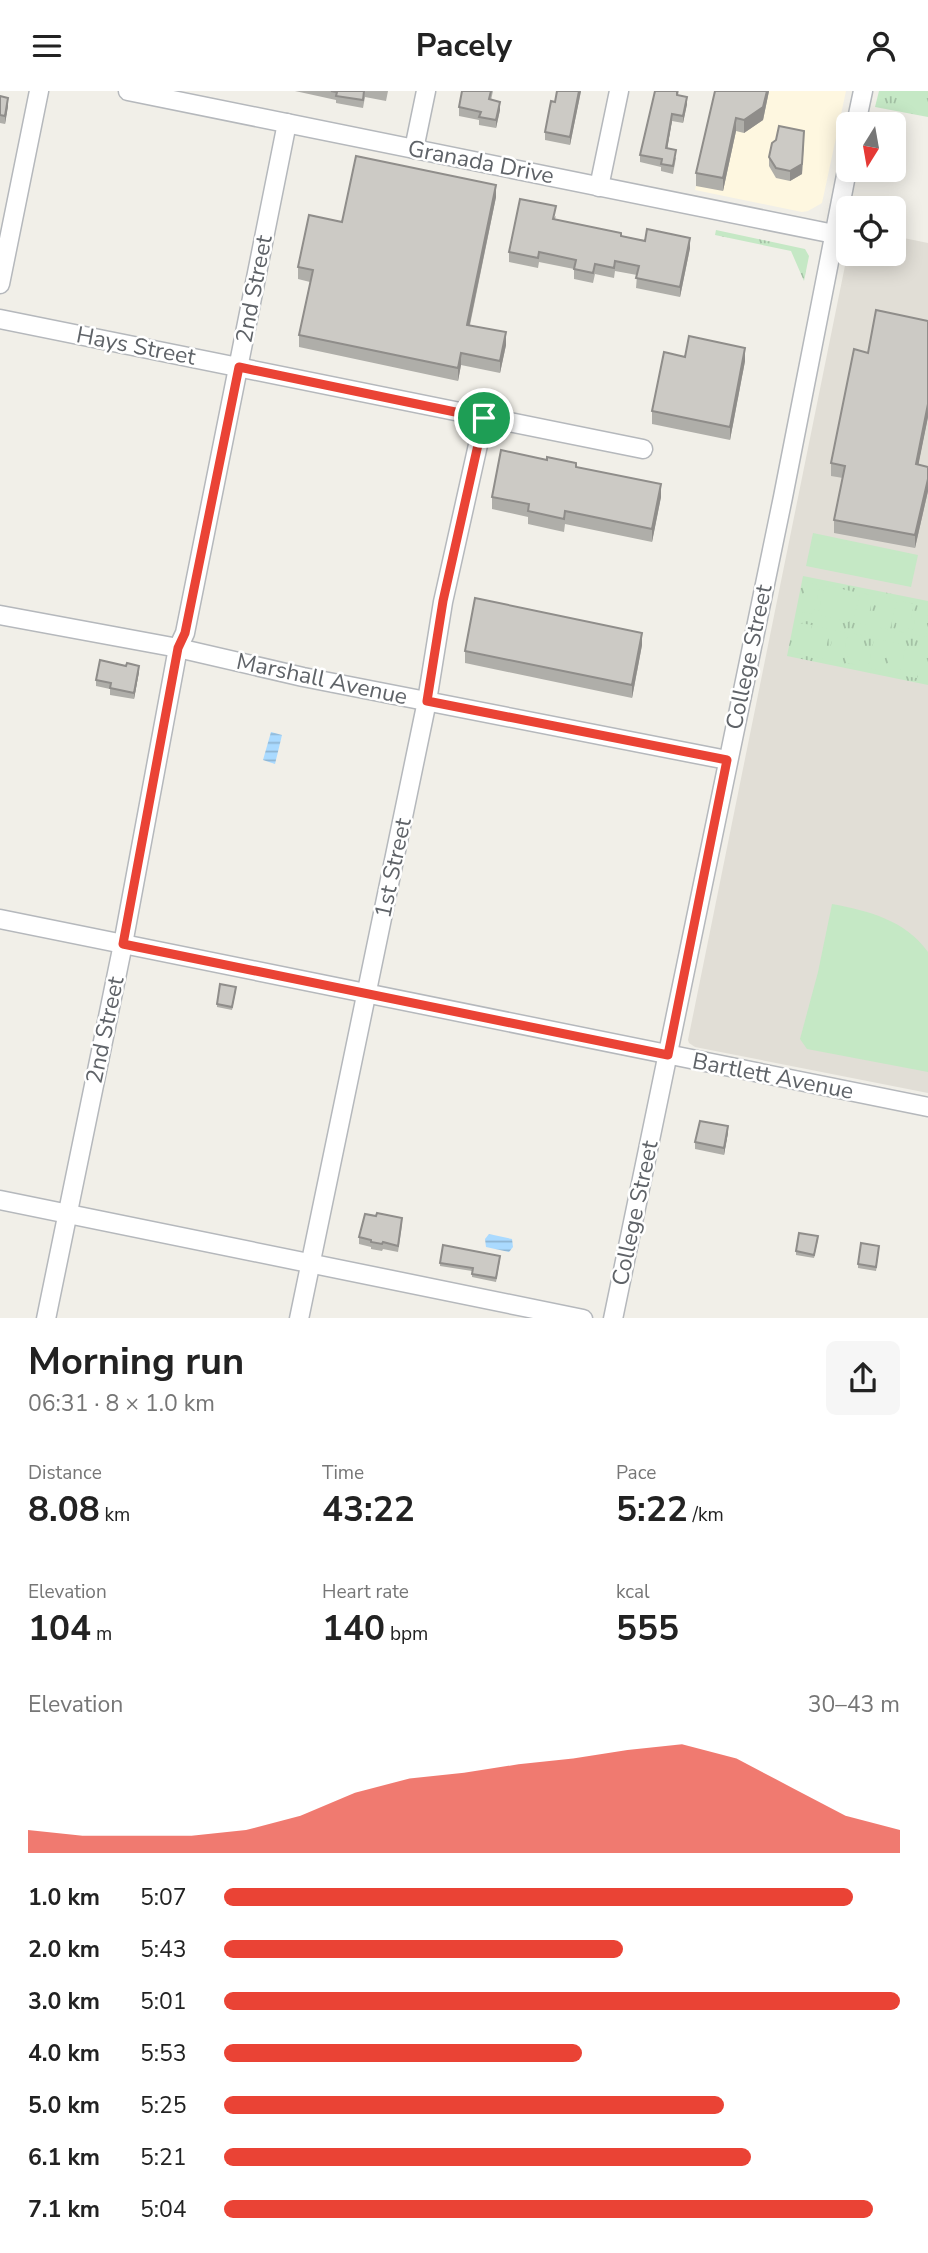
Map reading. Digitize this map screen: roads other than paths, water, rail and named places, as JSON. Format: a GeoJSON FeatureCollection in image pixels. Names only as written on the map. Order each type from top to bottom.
{"type":"FeatureCollection","features":[{"type":"Feature","properties":{"kind":"street"},"geometry":{"type":"LineString","coordinates":[[0,283],[39,91]]}},
{"type":"Feature","properties":{"kind":"street","name":"Granada Drive"},"geometry":{"type":"LineString","coordinates":[[128,91],[834,234]]}},
{"type":"Feature","properties":{"kind":"street"},"geometry":{"type":"LineString","coordinates":[[414,149],[426,91]]}},
{"type":"Feature","properties":{"kind":"street"},"geometry":{"type":"LineString","coordinates":[[599,187],[619,91]]}},
{"type":"Feature","properties":{"kind":"street"},"geometry":{"type":"LineString","coordinates":[[859,112],[863,91]]}},
{"type":"Feature","properties":{"kind":"street","name":"2nd Street"},"geometry":{"type":"LineString","coordinates":[[46,1318],[123,944],[178,648],[185,633],[287,123]]}},
{"type":"Feature","properties":{"kind":"street","name":"College Street"},"geometry":{"type":"LineString","coordinates":[[613,1318],[783,497],[845,182]]}},
{"type":"Feature","properties":{"kind":"street","name":"Hays Street"},"geometry":{"type":"LineString","coordinates":[[0,319],[643,449]]}},
{"type":"Feature","properties":{"kind":"street","name":"1st Street"},"geometry":{"type":"LineString","coordinates":[[299,1318],[427,701],[443,601],[484,418]]}},
{"type":"Feature","properties":{"kind":"street","name":"Marshall Avenue"},"geometry":{"type":"LineString","coordinates":[[0,615],[178,648],[303,677],[727,760]]}},
{"type":"Feature","properties":{"kind":"street","name":"Bartlett Avenue"},"geometry":{"type":"LineString","coordinates":[[0,919],[928,1107]]}},
{"type":"Feature","properties":{"kind":"street"},"geometry":{"type":"LineString","coordinates":[[0,1200],[583,1318]]}},
{"type":"Feature","properties":{"kind":"water"},"geometry":{"type":"Polygon","coordinates":[[[271,732],[282,735],[275,764],[263,760],[271,732]]]}},
{"type":"Feature","properties":{"kind":"water"},"geometry":{"type":"Polygon","coordinates":[[[489,1234],[512,1239],[513,1247],[509,1252],[486,1247],[485,1239],[489,1234]]]}}]}
